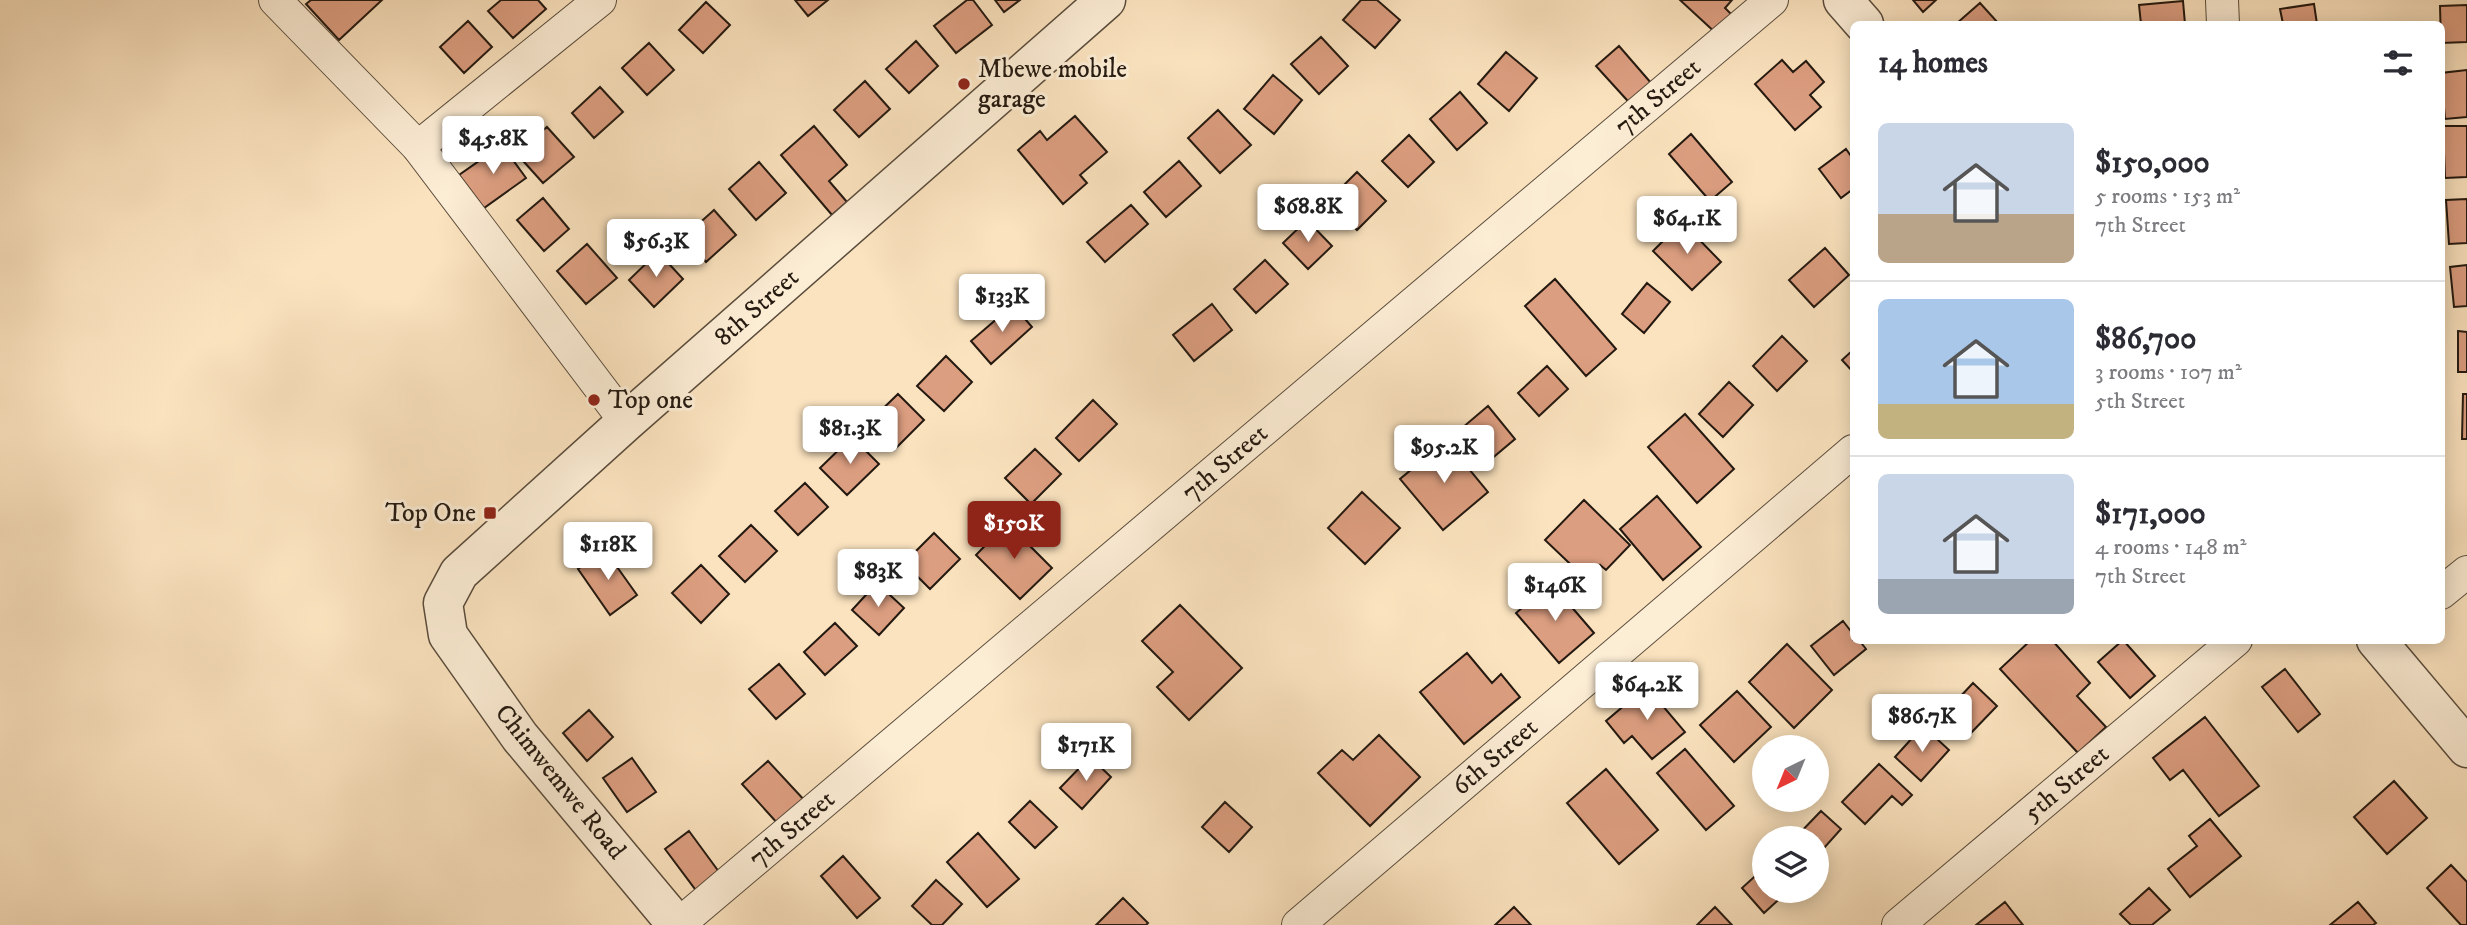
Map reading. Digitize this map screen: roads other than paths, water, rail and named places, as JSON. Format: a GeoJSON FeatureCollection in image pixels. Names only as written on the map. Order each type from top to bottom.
{"type":"FeatureCollection","features":[{"type":"Feature","properties":{"kind":"street"},"geometry":{"type":"LineString","coordinates":[[275,0],[418,147],[626,422]]}},
{"type":"Feature","properties":{"kind":"street"},"geometry":{"type":"LineString","coordinates":[[418,147],[600,0]]}},
{"type":"Feature","properties":{"kind":"street","name":"8th Street"},"geometry":{"type":"LineString","coordinates":[[448,635],[443,603],[459,573],[626,422],[1105,0]]}},
{"type":"Feature","properties":{"kind":"street","name":"7th Street"},"geometry":{"type":"LineString","coordinates":[[678,925],[1772,0]]}},
{"type":"Feature","properties":{"kind":"street"},"geometry":{"type":"LineString","coordinates":[[1843,0],[1861,21]]}},
{"type":"Feature","properties":{"kind":"street"},"geometry":{"type":"LineString","coordinates":[[2222,0],[2223,21]]}},
{"type":"Feature","properties":{"kind":"street","name":"6th Street"},"geometry":{"type":"LineString","coordinates":[[1298,925],[1850,454]]}},
{"type":"Feature","properties":{"kind":"street"},"geometry":{"type":"LineString","coordinates":[[2445,590],[2467,572]]}},
{"type":"Feature","properties":{"kind":"street","name":"Chimwemwe Road"},"geometry":{"type":"LineString","coordinates":[[448,635],[520,737],[678,925]]}},
{"type":"Feature","properties":{"kind":"street","name":"5th Street"},"geometry":{"type":"LineString","coordinates":[[1898,925],[2231,644]]}},
{"type":"Feature","properties":{"kind":"street"},"geometry":{"type":"LineString","coordinates":[[2381,644],[2467,748]]}},
{"type":"Feature","properties":{"kind":"place","name":"Mbewe mobile garage"},"geometry":{"type":"Point","coordinates":[964,84]}},
{"type":"Feature","properties":{"kind":"place","name":"Top one"},"geometry":{"type":"Point","coordinates":[594,400]}},
{"type":"Feature","properties":{"kind":"place","name":"Top One"},"geometry":{"type":"Point","coordinates":[490,513]}}]}
